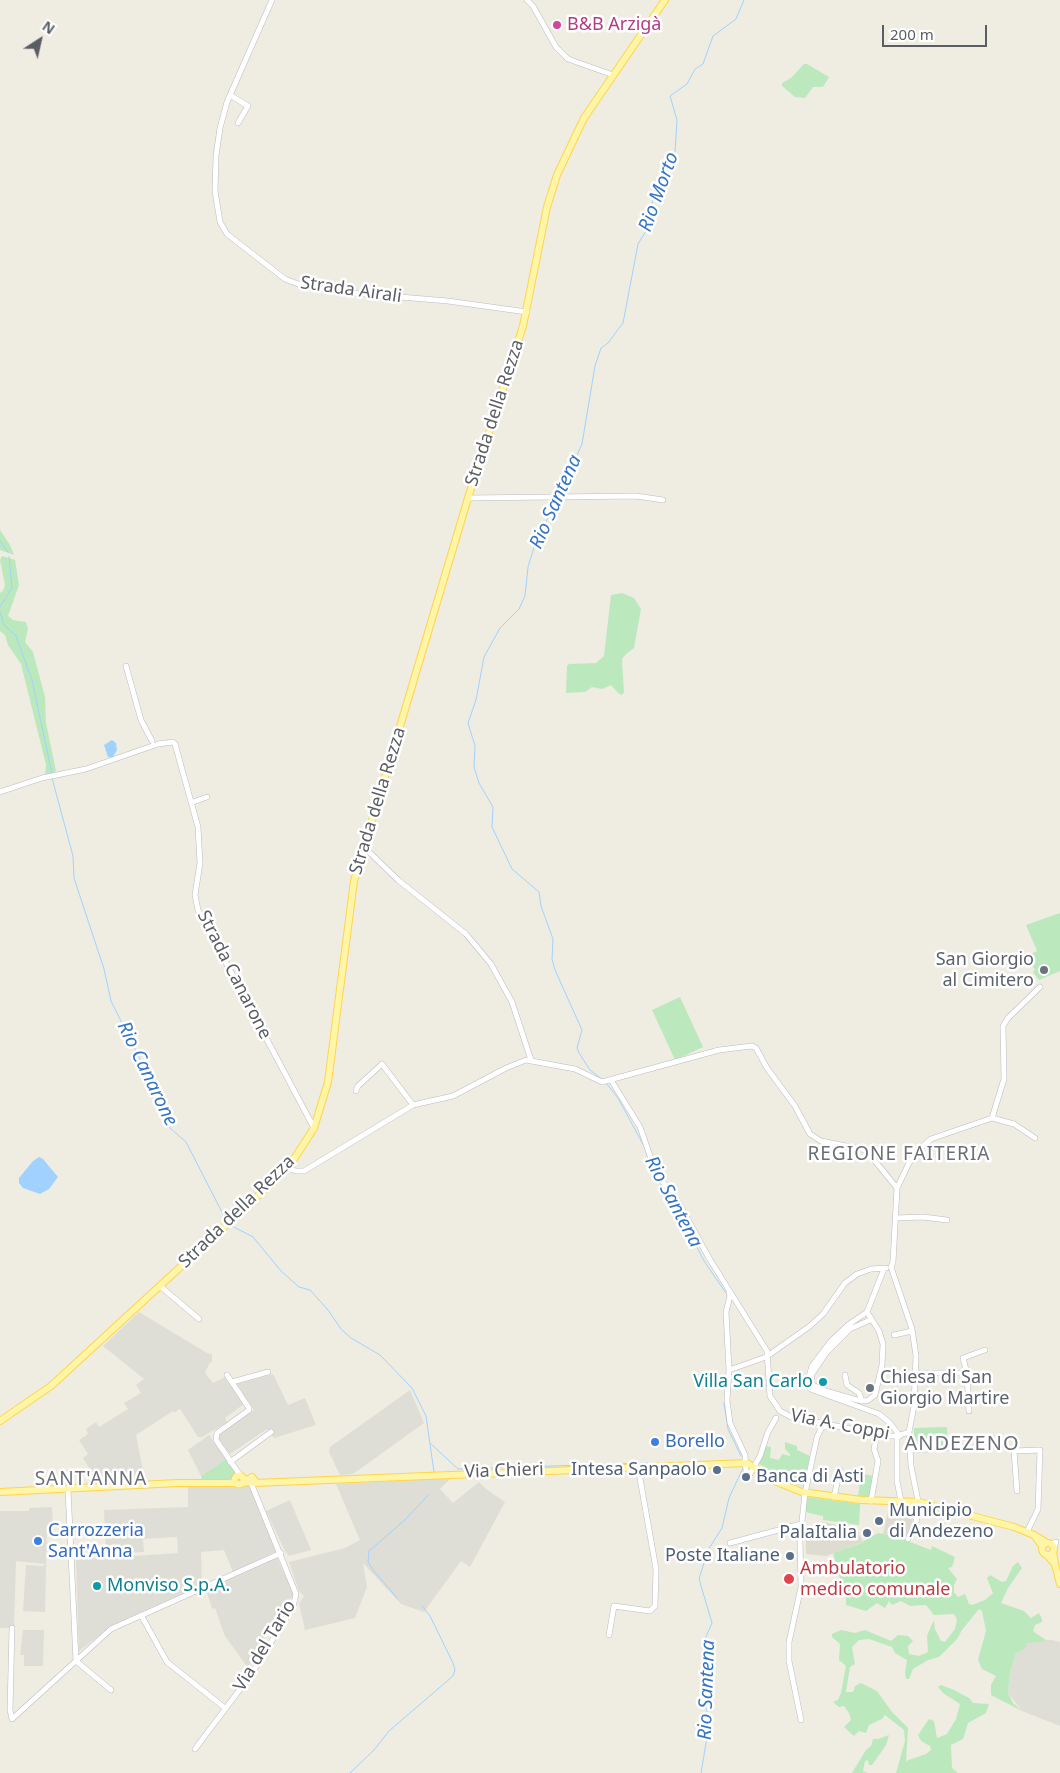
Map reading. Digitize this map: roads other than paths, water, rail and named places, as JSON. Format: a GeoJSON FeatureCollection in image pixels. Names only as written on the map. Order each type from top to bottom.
{"type":"FeatureCollection","features":[{"type":"Feature","properties":{"kind":"main road","name":"Strada della Rezza"},"geometry":{"type":"LineString","coordinates":[[0,1421],[51,1386],[287,1168],[314,1128],[328,1082],[350,900],[468,498],[527,312],[542,224],[557,175],[584,118],[666,0]]}},
{"type":"Feature","properties":{"kind":"main road"},"geometry":{"type":"LineString","coordinates":[[747,1463],[785,1486],[805,1493],[871,1501],[919,1502],[1030,1533],[1051,1546],[1060,1584]]}},
{"type":"Feature","properties":{"kind":"main road","name":"Via Chieri"},"geometry":{"type":"LineString","coordinates":[[0,1492],[237,1478],[254,1482],[747,1463]]}},
{"type":"Feature","properties":{"kind":"street","name":"Strada Airali"},"geometry":{"type":"LineString","coordinates":[[272,0],[223,114],[216,156],[215,192],[220,222],[232,239],[285,279],[298,284],[333,291],[448,301],[527,312]]}},
{"type":"Feature","properties":{"kind":"street"},"geometry":{"type":"LineString","coordinates":[[527,0],[533,6],[556,46],[568,58],[613,76]]}},
{"type":"Feature","properties":{"kind":"street"},"geometry":{"type":"LineString","coordinates":[[230,95],[248,106],[238,123]]}},
{"type":"Feature","properties":{"kind":"street"},"geometry":{"type":"LineString","coordinates":[[468,498],[636,496],[663,500]]}},
{"type":"Feature","properties":{"kind":"street"},"geometry":{"type":"LineString","coordinates":[[0,792],[52,776],[86,769],[154,744],[137,707],[126,666]]}},
{"type":"Feature","properties":{"kind":"street","name":"Strada Canarone"},"geometry":{"type":"LineString","coordinates":[[154,744],[174,742],[176,744],[193,802],[198,828],[200,863],[195,894],[198,910],[314,1128]]}},
{"type":"Feature","properties":{"kind":"street"},"geometry":{"type":"LineString","coordinates":[[193,802],[207,797]]}},
{"type":"Feature","properties":{"kind":"street"},"geometry":{"type":"LineString","coordinates":[[364,847],[398,880],[466,934],[491,964],[512,1002],[532,1060]]}},
{"type":"Feature","properties":{"kind":"street"},"geometry":{"type":"LineString","coordinates":[[992,1118],[1004,1079],[1003,1026],[1008,1018],[1040,987]]}},
{"type":"Feature","properties":{"kind":"street"},"geometry":{"type":"LineString","coordinates":[[607,1081],[719,1050],[754,1047],[766,1068],[795,1106],[810,1134],[821,1141],[866,1150],[897,1188]]}},
{"type":"Feature","properties":{"kind":"street"},"geometry":{"type":"LineString","coordinates":[[287,1168],[304,1171],[413,1105],[453,1096],[506,1068],[532,1060],[575,1069],[607,1081],[640,1127],[656,1173],[677,1200],[769,1355]]}},
{"type":"Feature","properties":{"kind":"street"},"geometry":{"type":"LineString","coordinates":[[356,1091],[358,1086],[382,1064],[413,1105]]}},
{"type":"Feature","properties":{"kind":"street"},"geometry":{"type":"LineString","coordinates":[[908,1539],[916,1522],[919,1502],[911,1466],[909,1432],[914,1406],[916,1356],[912,1331],[891,1267],[893,1262],[897,1188],[909,1163],[924,1144],[931,1139],[992,1118],[1014,1124],[1035,1138]]}},
{"type":"Feature","properties":{"kind":"street"},"geometry":{"type":"LineString","coordinates":[[895,1218],[923,1217],[947,1220]]}},
{"type":"Feature","properties":{"kind":"street"},"geometry":{"type":"LineString","coordinates":[[729,1370],[769,1355],[818,1319],[851,1278],[862,1271],[891,1267]]}},
{"type":"Feature","properties":{"kind":"street"},"geometry":{"type":"LineString","coordinates":[[884,1269],[867,1312],[835,1337],[808,1373],[808,1387],[870,1410],[886,1419],[899,1436],[897,1481],[901,1501]]}},
{"type":"Feature","properties":{"kind":"street"},"geometry":{"type":"LineString","coordinates":[[160,1286],[199,1319]]}},
{"type":"Feature","properties":{"kind":"street"},"geometry":{"type":"LineString","coordinates":[[728,1288],[729,1370],[726,1393],[730,1423],[747,1463]]}},
{"type":"Feature","properties":{"kind":"street"},"geometry":{"type":"LineString","coordinates":[[728,1306],[731,1300],[738,1302]]}},
{"type":"Feature","properties":{"kind":"street"},"geometry":{"type":"LineString","coordinates":[[867,1312],[870,1320],[879,1331],[884,1352],[875,1394],[867,1401],[862,1401],[817,1388],[811,1384],[811,1377],[822,1358],[846,1332],[870,1320]]}},
{"type":"Feature","properties":{"kind":"street"},"geometry":{"type":"LineString","coordinates":[[894,1335],[912,1331]]}},
{"type":"Feature","properties":{"kind":"street"},"geometry":{"type":"LineString","coordinates":[[969,1411],[967,1373],[963,1358],[985,1350]]}},
{"type":"Feature","properties":{"kind":"street","name":"Via A. Coppi"},"geometry":{"type":"LineString","coordinates":[[769,1355],[768,1376],[770,1396],[781,1412],[791,1417],[858,1431],[899,1436]]}},
{"type":"Feature","properties":{"kind":"street"},"geometry":{"type":"LineString","coordinates":[[232,1382],[268,1372]]}},
{"type":"Feature","properties":{"kind":"street"},"geometry":{"type":"LineString","coordinates":[[916,1373],[967,1373]]}},
{"type":"Feature","properties":{"kind":"street"},"geometry":{"type":"LineString","coordinates":[[227,1375],[249,1408],[215,1436],[237,1478]]}},
{"type":"Feature","properties":{"kind":"street"},"geometry":{"type":"LineString","coordinates":[[845,1375],[847,1385],[859,1394],[862,1401]]}},
{"type":"Feature","properties":{"kind":"street"},"geometry":{"type":"LineString","coordinates":[[847,1403],[868,1403],[878,1397],[882,1378]]}},
{"type":"Feature","properties":{"kind":"street"},"geometry":{"type":"LineString","coordinates":[[870,1410],[880,1410]]}},
{"type":"Feature","properties":{"kind":"street"},"geometry":{"type":"LineString","coordinates":[[754,1467],[768,1432],[776,1418]]}},
{"type":"Feature","properties":{"kind":"street"},"geometry":{"type":"LineString","coordinates":[[800,1720],[789,1661],[789,1642],[802,1579],[801,1524],[805,1493],[817,1437],[822,1427],[858,1431]]}},
{"type":"Feature","properties":{"kind":"street"},"geometry":{"type":"LineString","coordinates":[[230,1462],[271,1432]]}},
{"type":"Feature","properties":{"kind":"street"},"geometry":{"type":"LineString","coordinates":[[899,1436],[909,1432]]}},
{"type":"Feature","properties":{"kind":"street"},"geometry":{"type":"LineString","coordinates":[[871,1501],[878,1460],[874,1449],[876,1434]]}},
{"type":"Feature","properties":{"kind":"street"},"geometry":{"type":"LineString","coordinates":[[910,1450],[967,1447]]}},
{"type":"Feature","properties":{"kind":"street"},"geometry":{"type":"LineString","coordinates":[[1017,1491],[1014,1451],[1040,1450],[1038,1509],[1030,1533]]}},
{"type":"Feature","properties":{"kind":"street"},"geometry":{"type":"LineString","coordinates":[[609,1635],[612,1608],[614,1606],[650,1611],[655,1606],[656,1569],[638,1467]]}},
{"type":"Feature","properties":{"kind":"street"},"geometry":{"type":"LineString","coordinates":[[834,1497],[840,1470]]}},
{"type":"Feature","properties":{"kind":"street","name":"Via del Tario"},"geometry":{"type":"LineString","coordinates":[[195,1749],[250,1676],[293,1607],[296,1594],[254,1482]]}},
{"type":"Feature","properties":{"kind":"street"},"geometry":{"type":"LineString","coordinates":[[68,1489],[76,1660],[111,1690]]}},
{"type":"Feature","properties":{"kind":"street"},"geometry":{"type":"LineString","coordinates":[[730,1543],[801,1524]]}},
{"type":"Feature","properties":{"kind":"street"},"geometry":{"type":"LineString","coordinates":[[12,1628],[10,1710],[12,1719],[111,1629],[281,1553]]}},
{"type":"Feature","properties":{"kind":"street","name":"Via del Tario"},"geometry":{"type":"LineString","coordinates":[[142,1615],[169,1664],[225,1708]]}},
{"type":"Feature","properties":{"kind":"water"},"geometry":{"type":"Polygon","coordinates":[[[112,740],[116,743],[117,750],[113,757],[108,757],[104,745],[112,740]]]}},
{"type":"Feature","properties":{"kind":"water"},"geometry":{"type":"Polygon","coordinates":[[[39,1157],[43,1159],[58,1177],[49,1189],[40,1194],[23,1188],[19,1183],[19,1178],[33,1161],[39,1157]]]}},
{"type":"Feature","properties":{"kind":"waterway","name":"Rio Morto"},"geometry":{"type":"LineString","coordinates":[[560,494],[582,444],[595,366],[601,348],[608,343],[623,323],[638,244],[649,226],[653,197],[675,153],[677,120],[670,96],[687,84],[695,69],[703,64],[713,36],[736,19],[744,0]]}},
{"type":"Feature","properties":{"kind":"waterway","name":"Rio Santena"},"geometry":{"type":"LineString","coordinates":[[558,498],[535,544],[528,567],[525,596],[519,609],[500,628],[484,657],[476,700],[468,723],[475,746],[474,767],[479,783],[493,807],[492,827],[512,869],[539,892],[541,906],[553,939],[552,959],[555,970],[582,1030],[577,1048],[590,1070],[603,1080]]}},
{"type":"Feature","properties":{"kind":"waterway"},"geometry":{"type":"LineString","coordinates":[[0,541],[8,552]]}},
{"type":"Feature","properties":{"kind":"waterway"},"geometry":{"type":"LineString","coordinates":[[0,607],[12,588],[9,557]]}},
{"type":"Feature","properties":{"kind":"waterway"},"geometry":{"type":"LineString","coordinates":[[0,612],[4,625],[16,636],[32,680],[52,774]]}},
{"type":"Feature","properties":{"kind":"waterway","name":"Rio Canarone"},"geometry":{"type":"LineString","coordinates":[[52,778],[73,856],[74,878],[104,969],[111,1001],[165,1109],[170,1128],[186,1142],[227,1222]]}},
{"type":"Feature","properties":{"kind":"waterway","name":"Rio Santena"},"geometry":{"type":"LineString","coordinates":[[606,1083],[618,1098],[645,1148]]}},
{"type":"Feature","properties":{"kind":"waterway","name":"Rio Santena"},"geometry":{"type":"LineString","coordinates":[[646,1152],[652,1173],[675,1203],[704,1261],[726,1293]]}},
{"type":"Feature","properties":{"kind":"waterway","name":"Rio Canarone"},"geometry":{"type":"LineString","coordinates":[[230,1225],[253,1237],[281,1271],[299,1287],[310,1290],[328,1310],[341,1329],[351,1338],[380,1355],[412,1388],[426,1416],[434,1472]]}},
{"type":"Feature","properties":{"kind":"waterway","name":"Rio Santena"},"geometry":{"type":"LineString","coordinates":[[724,1403],[728,1429],[741,1456]]}},
{"type":"Feature","properties":{"kind":"waterway"},"geometry":{"type":"LineString","coordinates":[[431,1444],[458,1469],[647,1463]]}},
{"type":"Feature","properties":{"kind":"waterway","name":"Rio Santena"},"geometry":{"type":"LineString","coordinates":[[701,1773],[710,1720],[706,1708],[705,1639],[712,1623],[699,1579],[708,1550],[722,1528],[729,1498],[743,1468]]}},
{"type":"Feature","properties":{"kind":"waterway","name":"Rio Canarone"},"geometry":{"type":"LineString","coordinates":[[398,1599],[368,1562],[369,1551],[406,1519],[428,1495]]}},
{"type":"Feature","properties":{"kind":"waterway","name":"Rio Canarone"},"geometry":{"type":"LineString","coordinates":[[350,1773],[374,1750],[389,1731],[453,1676],[455,1670],[453,1663],[430,1616],[422,1606]]}},
{"type":"Feature","properties":{"kind":"place","name":"B&B Arzigà"},"geometry":{"type":"Point","coordinates":[557,25]}},
{"type":"Feature","properties":{"kind":"place","name":"San Giorgio al Cimitero"},"geometry":{"type":"Point","coordinates":[1044,970]}},
{"type":"Feature","properties":{"kind":"place","name":"Villa San Carlo"},"geometry":{"type":"Point","coordinates":[823,1382]}},
{"type":"Feature","properties":{"kind":"place","name":"Chiesa di San Giorgio Martire"},"geometry":{"type":"Point","coordinates":[870,1388]}},
{"type":"Feature","properties":{"kind":"place","name":"Borello"},"geometry":{"type":"Point","coordinates":[655,1442]}},
{"type":"Feature","properties":{"kind":"place","name":"Intesa Sanpaolo"},"geometry":{"type":"Point","coordinates":[717,1470]}},
{"type":"Feature","properties":{"kind":"place","name":"Banca di Asti"},"geometry":{"type":"Point","coordinates":[746,1477]}},
{"type":"Feature","properties":{"kind":"place","name":"Municipio di Andezeno"},"geometry":{"type":"Point","coordinates":[879,1521]}},
{"type":"Feature","properties":{"kind":"place","name":"PalaItalia"},"geometry":{"type":"Point","coordinates":[867,1533]}},
{"type":"Feature","properties":{"kind":"place","name":"Carrozzeria Sant'Anna"},"geometry":{"type":"Point","coordinates":[38,1541]}},
{"type":"Feature","properties":{"kind":"place","name":"Poste Italiane"},"geometry":{"type":"Point","coordinates":[790,1556]}},
{"type":"Feature","properties":{"kind":"place","name":"Ambulatorio medico comunale"},"geometry":{"type":"Point","coordinates":[789,1579]}},
{"type":"Feature","properties":{"kind":"place","name":"Monviso S.p.A."},"geometry":{"type":"Point","coordinates":[97,1586]}},
{"type":"Feature","properties":{"kind":"district","name":"REGIONE FAITERIA"},"geometry":{"type":"Point","coordinates":[899,1155]}},
{"type":"Feature","properties":{"kind":"district","name":"ANDEZENO"},"geometry":{"type":"Point","coordinates":[962,1444]}},
{"type":"Feature","properties":{"kind":"district","name":"SANT'ANNA"},"geometry":{"type":"Point","coordinates":[91,1480]}}]}
